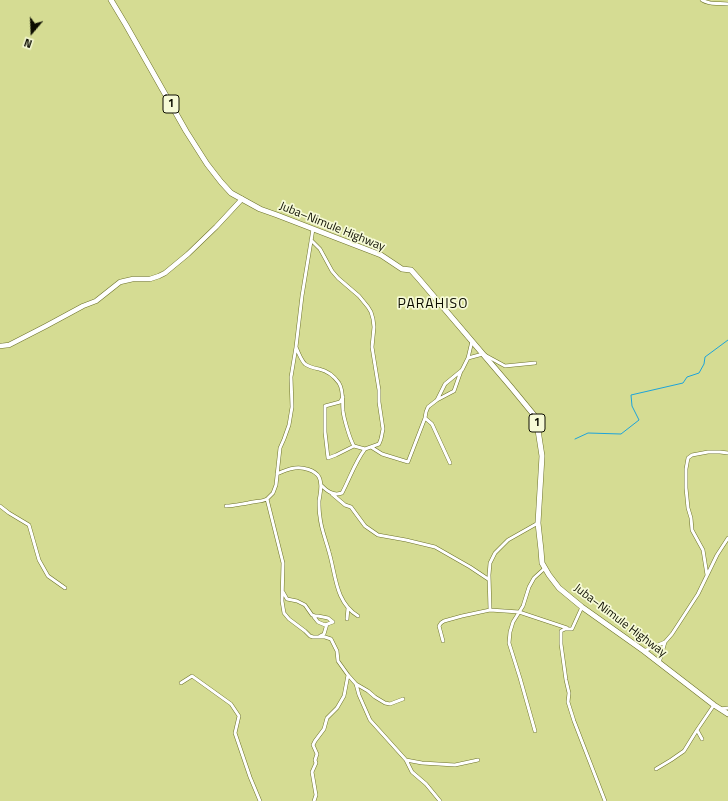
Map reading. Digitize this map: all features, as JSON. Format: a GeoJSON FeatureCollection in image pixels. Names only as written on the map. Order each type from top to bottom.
{"type":"FeatureCollection","features":[{"type":"Feature","properties":{"kind":"main road","name":"1"},"geometry":{"type":"LineString","coordinates":[[111,0],[186,131],[207,164],[231,193],[242,199]]}},
{"type":"Feature","properties":{"kind":"main road","name":"Juba–Nimule Highway"},"geometry":{"type":"LineString","coordinates":[[242,199],[313,230],[381,255],[402,269],[411,270],[534,415],[537,423],[542,456],[538,523],[542,563],[549,576],[559,588],[582,607],[728,714]]}},
{"type":"Feature","properties":{"kind":"street"},"geometry":{"type":"LineString","coordinates":[[702,0],[707,3],[728,4]]}},
{"type":"Feature","properties":{"kind":"street"},"geometry":{"type":"LineString","coordinates":[[0,346],[9,345],[82,306],[96,301],[120,282],[133,279],[150,279],[165,273],[188,254],[242,199]]}},
{"type":"Feature","properties":{"kind":"street"},"geometry":{"type":"LineString","coordinates":[[226,506],[237,506],[268,499],[273,493],[276,485],[280,448],[289,426],[292,407],[291,377],[313,230]]}},
{"type":"Feature","properties":{"kind":"street"},"geometry":{"type":"LineString","coordinates":[[311,240],[320,249],[332,271],[359,296],[368,307],[373,318],[372,347],[379,390],[379,402],[383,429],[379,444],[366,449],[359,457],[342,493],[338,495],[332,494]]}},
{"type":"Feature","properties":{"kind":"street"},"geometry":{"type":"LineString","coordinates":[[371,447],[382,454],[408,462],[428,407],[437,400],[454,391],[468,358],[472,341]]}},
{"type":"Feature","properties":{"kind":"street"},"geometry":{"type":"LineString","coordinates":[[296,347],[304,363],[333,376],[340,385],[343,397],[343,410],[351,442],[354,446]]}},
{"type":"Feature","properties":{"kind":"street"},"geometry":{"type":"LineString","coordinates":[[468,358],[483,354],[505,366],[535,363]]}},
{"type":"Feature","properties":{"kind":"street"},"geometry":{"type":"LineString","coordinates":[[437,400],[445,384],[462,370]]}},
{"type":"Feature","properties":{"kind":"street"},"geometry":{"type":"LineString","coordinates":[[343,397],[340,402],[325,406],[325,432],[328,458],[354,446],[366,449]]}},
{"type":"Feature","properties":{"kind":"street"},"geometry":{"type":"LineString","coordinates":[[425,418],[432,424],[450,463]]}},
{"type":"Feature","properties":{"kind":"street"},"geometry":{"type":"LineString","coordinates":[[707,575],[702,550],[692,530],[686,488],[686,469],[688,458],[692,454],[720,452],[728,454]]}},
{"type":"Feature","properties":{"kind":"street"},"geometry":{"type":"LineString","coordinates":[[277,474],[296,467],[312,471],[320,479],[320,517],[338,592],[348,608],[358,616]]}},
{"type":"Feature","properties":{"kind":"street"},"geometry":{"type":"LineString","coordinates":[[320,485],[345,505],[351,507],[365,526],[378,535],[435,547],[488,579]]}},
{"type":"Feature","properties":{"kind":"street"},"geometry":{"type":"LineString","coordinates":[[268,499],[283,563],[282,601],[284,613],[310,636],[331,639],[337,651],[338,661],[348,676],[356,684],[384,703],[390,704],[403,699]]}},
{"type":"Feature","properties":{"kind":"street"},"geometry":{"type":"LineString","coordinates":[[0,506],[29,525],[39,560],[48,576],[65,588]]}},
{"type":"Feature","properties":{"kind":"street"},"geometry":{"type":"LineString","coordinates":[[490,610],[488,579],[490,563],[495,553],[508,540],[538,523]]}},
{"type":"Feature","properties":{"kind":"street"},"geometry":{"type":"LineString","coordinates":[[659,663],[665,642],[672,634],[698,594],[717,555],[728,538]]}},
{"type":"Feature","properties":{"kind":"street"},"geometry":{"type":"LineString","coordinates":[[535,731],[509,644],[513,622],[523,606],[529,587],[534,578],[544,568]]}},
{"type":"Feature","properties":{"kind":"street"},"geometry":{"type":"LineString","coordinates":[[283,590],[287,599],[297,601],[305,605],[315,616],[314,618],[323,625],[333,622],[328,618],[315,616]]}},
{"type":"Feature","properties":{"kind":"street"},"geometry":{"type":"LineString","coordinates":[[582,607],[572,629],[561,632],[566,680],[569,693],[568,702],[605,801]]}},
{"type":"Feature","properties":{"kind":"street"},"geometry":{"type":"LineString","coordinates":[[347,618],[348,608]]}},
{"type":"Feature","properties":{"kind":"street"},"geometry":{"type":"LineString","coordinates":[[443,641],[439,626],[444,620],[490,610],[519,612],[568,629]]}},
{"type":"Feature","properties":{"kind":"street"},"geometry":{"type":"LineString","coordinates":[[319,637],[324,634],[327,624]]}},
{"type":"Feature","properties":{"kind":"street"},"geometry":{"type":"LineString","coordinates":[[644,651],[665,642]]}},
{"type":"Feature","properties":{"kind":"street"},"geometry":{"type":"LineString","coordinates":[[181,683],[192,676],[231,704],[239,716],[235,733],[260,801]]}},
{"type":"Feature","properties":{"kind":"street"},"geometry":{"type":"LineString","coordinates":[[314,801],[316,795],[312,772],[316,763],[315,760],[317,754],[313,745],[315,740],[324,730],[327,718],[337,708],[344,696],[348,676]]}},
{"type":"Feature","properties":{"kind":"street"},"geometry":{"type":"LineString","coordinates":[[356,684],[370,720],[406,760],[412,772],[426,784],[440,801]]}},
{"type":"Feature","properties":{"kind":"street"},"geometry":{"type":"LineString","coordinates":[[656,769],[672,761],[684,751],[714,705]]}},
{"type":"Feature","properties":{"kind":"street"},"geometry":{"type":"LineString","coordinates":[[720,709],[728,708]]}},
{"type":"Feature","properties":{"kind":"street"},"geometry":{"type":"LineString","coordinates":[[697,730],[702,739]]}},
{"type":"Feature","properties":{"kind":"street"},"geometry":{"type":"LineString","coordinates":[[406,760],[455,766],[478,760]]}},
{"type":"Feature","properties":{"kind":"waterway"},"geometry":{"type":"LineString","coordinates":[[575,439],[588,433],[621,434],[639,420],[632,406],[631,395],[683,383],[687,377],[699,373],[704,364],[705,357],[728,340]]}},
{"type":"Feature","properties":{"kind":"district","name":"PARAHISO"},"geometry":{"type":"Point","coordinates":[433,305]}}]}
